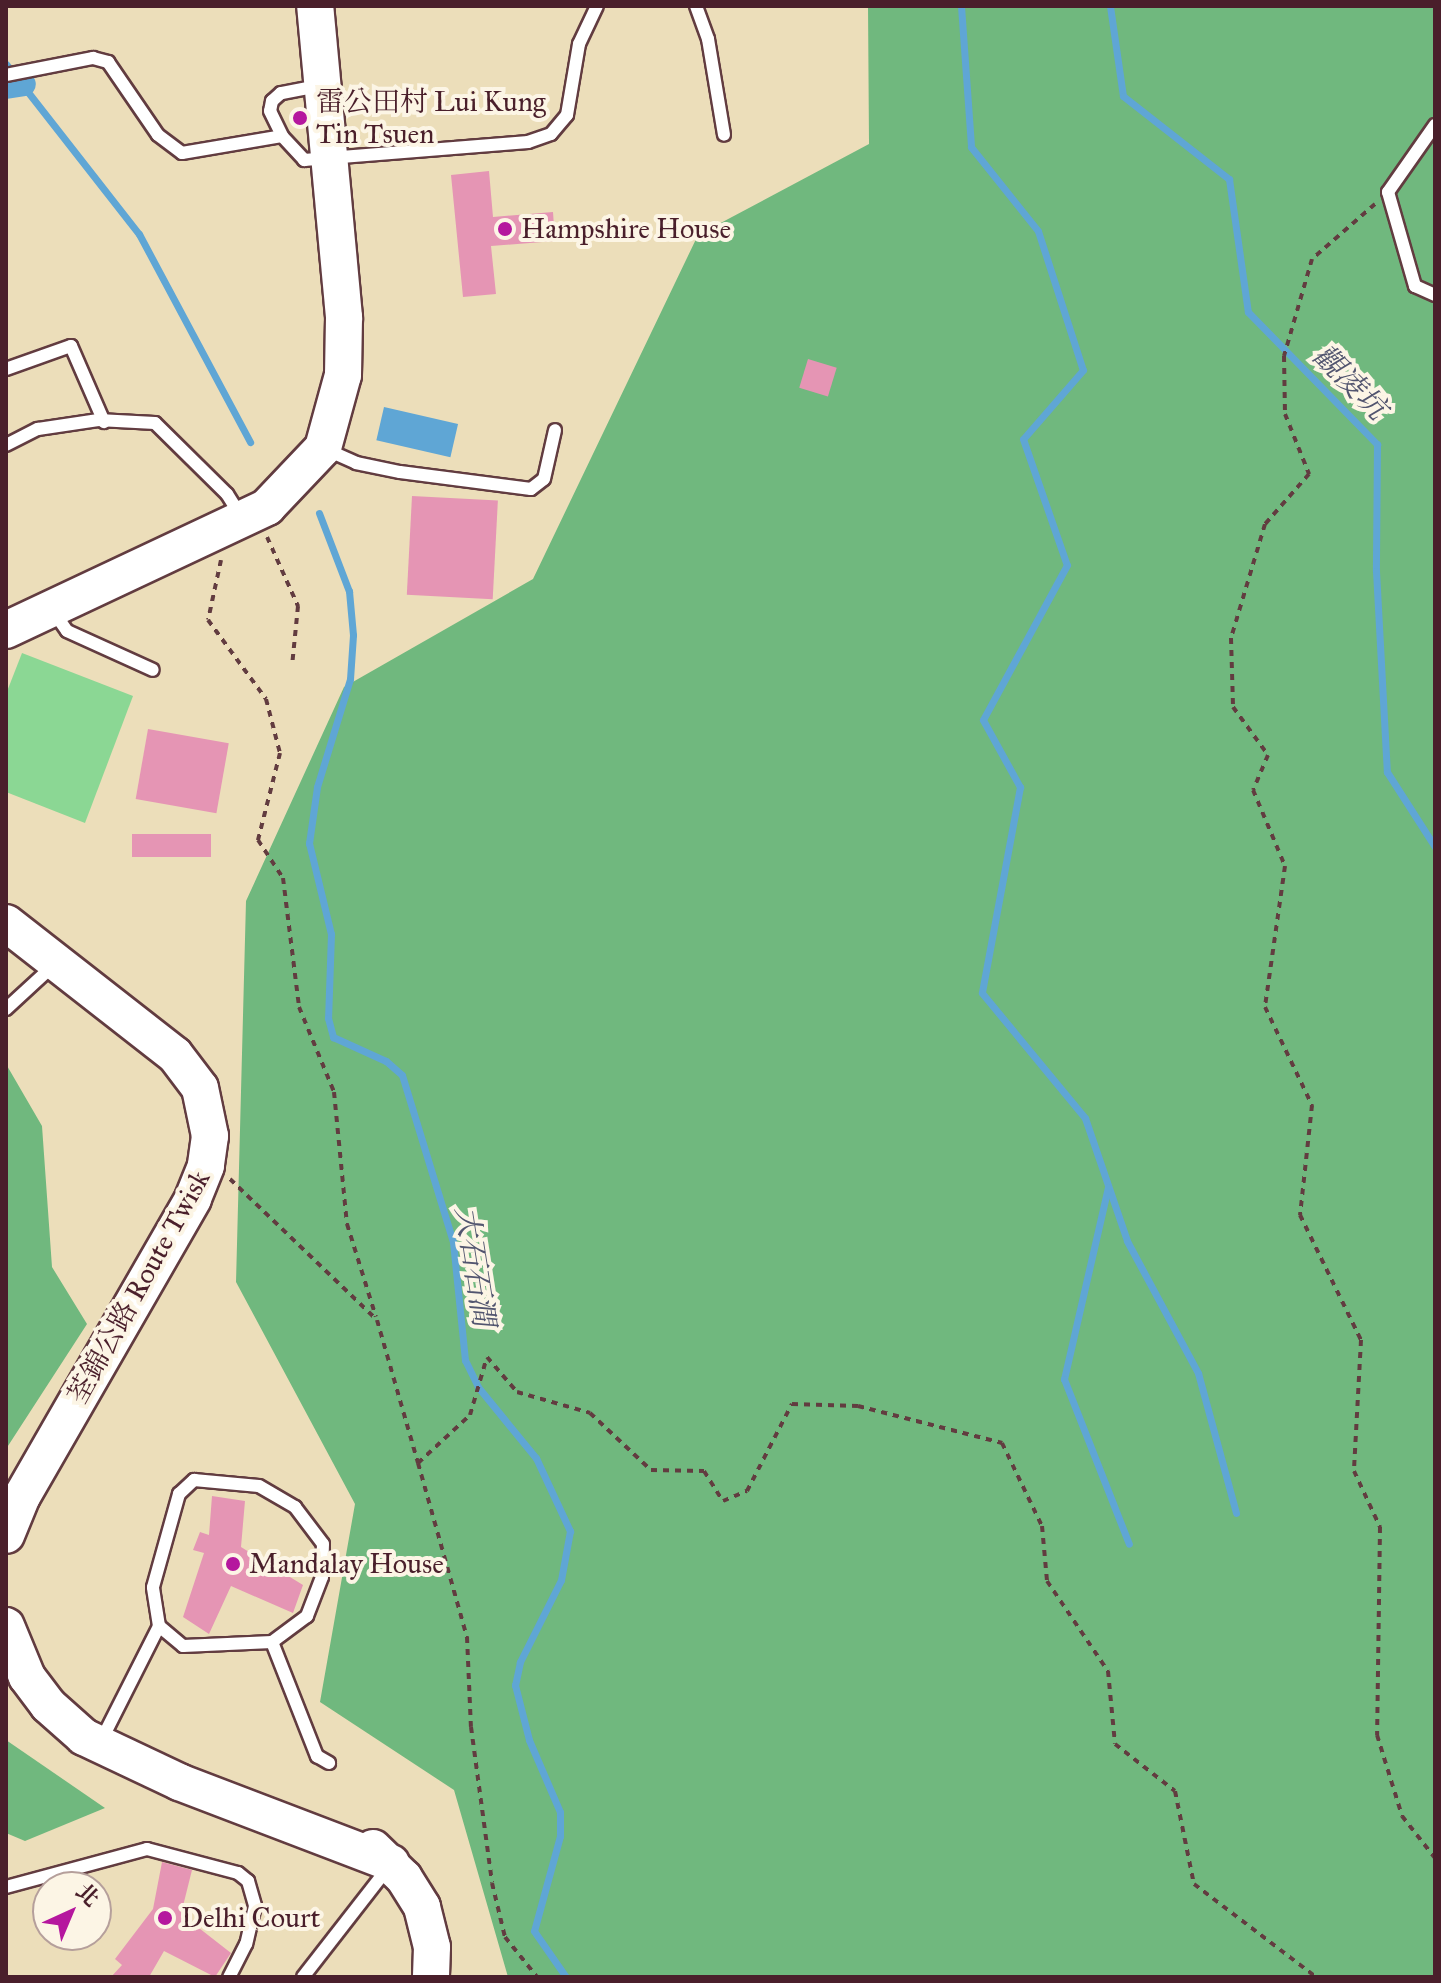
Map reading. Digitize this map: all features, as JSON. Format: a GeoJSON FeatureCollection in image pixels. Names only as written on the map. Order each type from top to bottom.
{"type":"FeatureCollection","features":[{"type":"Feature","properties":{"kind":"main road"},"geometry":{"type":"LineString","coordinates":[[6,630],[242,520],[290,487],[323,448],[343,375],[344,317],[315,6]]}},
{"type":"Feature","properties":{"kind":"main road","name":"荃錦公路 Route Twisk"},"geometry":{"type":"LineString","coordinates":[[6,923],[186,1066],[205,1101],[208,1158],[193,1199],[22,1496],[6,1535]]}},
{"type":"Feature","properties":{"kind":"main road"},"geometry":{"type":"LineString","coordinates":[[6,1626],[23,1669],[48,1705],[99,1744],[151,1766],[184,1771],[357,1836],[391,1863],[422,1907],[432,1947],[431,1977]]}},
{"type":"Feature","properties":{"kind":"lane"},"geometry":{"type":"LineString","coordinates":[[322,86],[292,90],[272,101],[270,111],[282,136],[304,160],[528,142],[551,134],[567,115],[579,44],[597,6]]}},
{"type":"Feature","properties":{"kind":"lane"},"geometry":{"type":"LineString","coordinates":[[696,6],[708,39],[724,135]]}},
{"type":"Feature","properties":{"kind":"lane"},"geometry":{"type":"LineString","coordinates":[[6,75],[93,58],[108,62],[158,135],[182,153],[282,136]]}},
{"type":"Feature","properties":{"kind":"lane"},"geometry":{"type":"LineString","coordinates":[[1435,125],[1388,192],[1415,286],[1435,295]]}},
{"type":"Feature","properties":{"kind":"lane"},"geometry":{"type":"LineString","coordinates":[[6,369],[71,346],[104,422]]}},
{"type":"Feature","properties":{"kind":"lane"},"geometry":{"type":"LineString","coordinates":[[6,445],[38,429],[104,422],[155,423],[227,494],[242,520]]}},
{"type":"Feature","properties":{"kind":"lane"},"geometry":{"type":"LineString","coordinates":[[323,448],[356,463],[400,472],[531,489],[544,479],[555,430]]}},
{"type":"Feature","properties":{"kind":"lane"},"geometry":{"type":"LineString","coordinates":[[51,608],[67,631],[153,670]]}},
{"type":"Feature","properties":{"kind":"lane"},"geometry":{"type":"LineString","coordinates":[[6,1009],[57,962]]}},
{"type":"Feature","properties":{"kind":"lane"},"geometry":{"type":"LineString","coordinates":[[99,1744],[159,1626],[153,1587],[179,1494],[194,1480],[259,1486],[295,1507],[323,1544],[322,1577],[307,1616],[272,1642],[183,1646],[159,1626]]}},
{"type":"Feature","properties":{"kind":"lane"},"geometry":{"type":"LineString","coordinates":[[272,1642],[317,1756],[329,1763]]}},
{"type":"Feature","properties":{"kind":"lane"},"geometry":{"type":"LineString","coordinates":[[6,1887],[147,1849],[238,1873],[248,1881],[255,1906],[246,1944],[229,1977]]}},
{"type":"Feature","properties":{"kind":"lane"},"geometry":{"type":"LineString","coordinates":[[303,1977],[330,1949],[391,1863]]}},
{"type":"Feature","properties":{"kind":"path"},"geometry":{"type":"LineString","coordinates":[[1388,192],[1312,259],[1284,356],[1285,414],[1309,474],[1265,524],[1231,638],[1233,707],[1268,755],[1253,790],[1285,866],[1265,1007],[1312,1105],[1300,1215],[1361,1340],[1354,1471],[1380,1527],[1377,1735],[1402,1816],[1435,1858]]}},
{"type":"Feature","properties":{"kind":"path"},"geometry":{"type":"LineString","coordinates":[[242,520],[298,606],[292,666]]}},
{"type":"Feature","properties":{"kind":"path"},"geometry":{"type":"LineString","coordinates":[[242,520],[208,620],[266,699],[280,753],[258,840],[283,878],[299,1007],[334,1092],[347,1224],[467,1637],[471,1727],[492,1883],[505,1937],[537,1977]]}},
{"type":"Feature","properties":{"kind":"path"},"geometry":{"type":"LineString","coordinates":[[208,1158],[377,1320]]}},
{"type":"Feature","properties":{"kind":"path"},"geometry":{"type":"LineString","coordinates":[[418,1463],[470,1415],[487,1357],[517,1392],[590,1413],[651,1470],[704,1471],[723,1501],[747,1491],[792,1404],[858,1406],[1002,1443],[1042,1526],[1047,1581],[1108,1671],[1115,1744],[1175,1791],[1194,1884],[1316,1977]]}},
{"type":"Feature","properties":{"kind":"green space"},"geometry":{"type":"Polygon","coordinates":[[[868,6],[1435,6],[1435,1977],[508,1977],[454,1790],[320,1702],[355,1504],[236,1282],[246,901],[344,687],[533,579],[698,235],[869,144],[868,6]]]}},
{"type":"Feature","properties":{"kind":"green space"},"geometry":{"type":"Polygon","coordinates":[[[22,653],[133,696],[85,823],[6,792],[6,694],[22,653]]]}},
{"type":"Feature","properties":{"kind":"green space"},"geometry":{"type":"Polygon","coordinates":[[[6,1064],[42,1126],[52,1267],[87,1324],[6,1449],[6,1064]]]}},
{"type":"Feature","properties":{"kind":"green space"},"geometry":{"type":"Polygon","coordinates":[[[6,1740],[105,1808],[25,1841],[6,1833],[6,1740]]]}},
{"type":"Feature","properties":{"kind":"water"},"geometry":{"type":"Polygon","coordinates":[[[384,407],[458,424],[450,457],[376,440],[384,407]]]}},
{"type":"Feature","properties":{"kind":"building","name":"Hampshire House"},"geometry":{"type":"Polygon","coordinates":[[[489,171],[493,217],[553,212],[555,241],[491,246],[496,294],[463,297],[451,175],[489,171]]]}},
{"type":"Feature","properties":{"kind":"building"},"geometry":{"type":"Polygon","coordinates":[[[808,359],[837,368],[828,396],[799,388],[808,359]]]}},
{"type":"Feature","properties":{"kind":"building"},"geometry":{"type":"Polygon","coordinates":[[[412,496],[498,501],[493,599],[407,595],[412,496]]]}},
{"type":"Feature","properties":{"kind":"building"},"geometry":{"type":"Polygon","coordinates":[[[148,729],[229,743],[216,813],[136,799],[148,729]]]}},
{"type":"Feature","properties":{"kind":"building"},"geometry":{"type":"Polygon","coordinates":[[[132,834],[211,834],[211,857],[132,857],[132,834]]]}},
{"type":"Feature","properties":{"kind":"building","name":"Mandalay House"},"geometry":{"type":"Polygon","coordinates":[[[212,1496],[245,1501],[241,1547],[303,1585],[293,1613],[231,1586],[209,1634],[183,1617],[204,1553],[193,1550],[200,1532],[209,1535],[212,1496]]]}},
{"type":"Feature","properties":{"kind":"building","name":"Delhi Court"},"geometry":{"type":"Polygon","coordinates":[[[162,1862],[192,1870],[181,1914],[231,1953],[215,1977],[164,1951],[149,1977],[111,1977],[122,1965],[115,1959],[153,1909],[162,1862]]]}},
{"type":"Feature","properties":{"kind":"waterway"},"geometry":{"type":"LineString","coordinates":[[961,6],[971,147],[1038,231],[1083,370],[1023,439],[1067,565],[983,720],[1020,787],[982,993],[1085,1118],[1127,1241],[1198,1373],[1236,1513]]}},
{"type":"Feature","properties":{"kind":"waterway","name":"觀凌坑"},"geometry":{"type":"LineString","coordinates":[[1110,6],[1123,96],[1229,179],[1248,312],[1377,444],[1376,571],[1387,772],[1435,847]]}},
{"type":"Feature","properties":{"kind":"waterway"},"geometry":{"type":"LineString","coordinates":[[6,64],[139,234],[250,442]]}},
{"type":"Feature","properties":{"kind":"waterway"},"geometry":{"type":"LineString","coordinates":[[6,87],[24,84]]}},
{"type":"Feature","properties":{"kind":"waterway","name":"大石石澗"},"geometry":{"type":"LineString","coordinates":[[319,513],[349,591],[353,635],[350,679],[317,787],[309,843],[331,934],[328,1018],[333,1037],[386,1061],[402,1075],[453,1242],[465,1360],[478,1387],[536,1458],[570,1531],[561,1580],[520,1662],[515,1685],[529,1740],[560,1812],[560,1836],[534,1931],[566,1977]]}},
{"type":"Feature","properties":{"kind":"waterway"},"geometry":{"type":"LineString","coordinates":[[1108,1187],[1064,1379],[1129,1544]]}},
{"type":"Feature","properties":{"kind":"place","name":"雷公田村 Lui Kung Tin Tsuen"},"geometry":{"type":"Point","coordinates":[300,118]}},
{"type":"Feature","properties":{"kind":"place","name":"Hampshire House"},"geometry":{"type":"Point","coordinates":[505,229]}},
{"type":"Feature","properties":{"kind":"place","name":"Mandalay House"},"geometry":{"type":"Point","coordinates":[233,1564]}},
{"type":"Feature","properties":{"kind":"place","name":"Delhi Court"},"geometry":{"type":"Point","coordinates":[165,1918]}}]}
